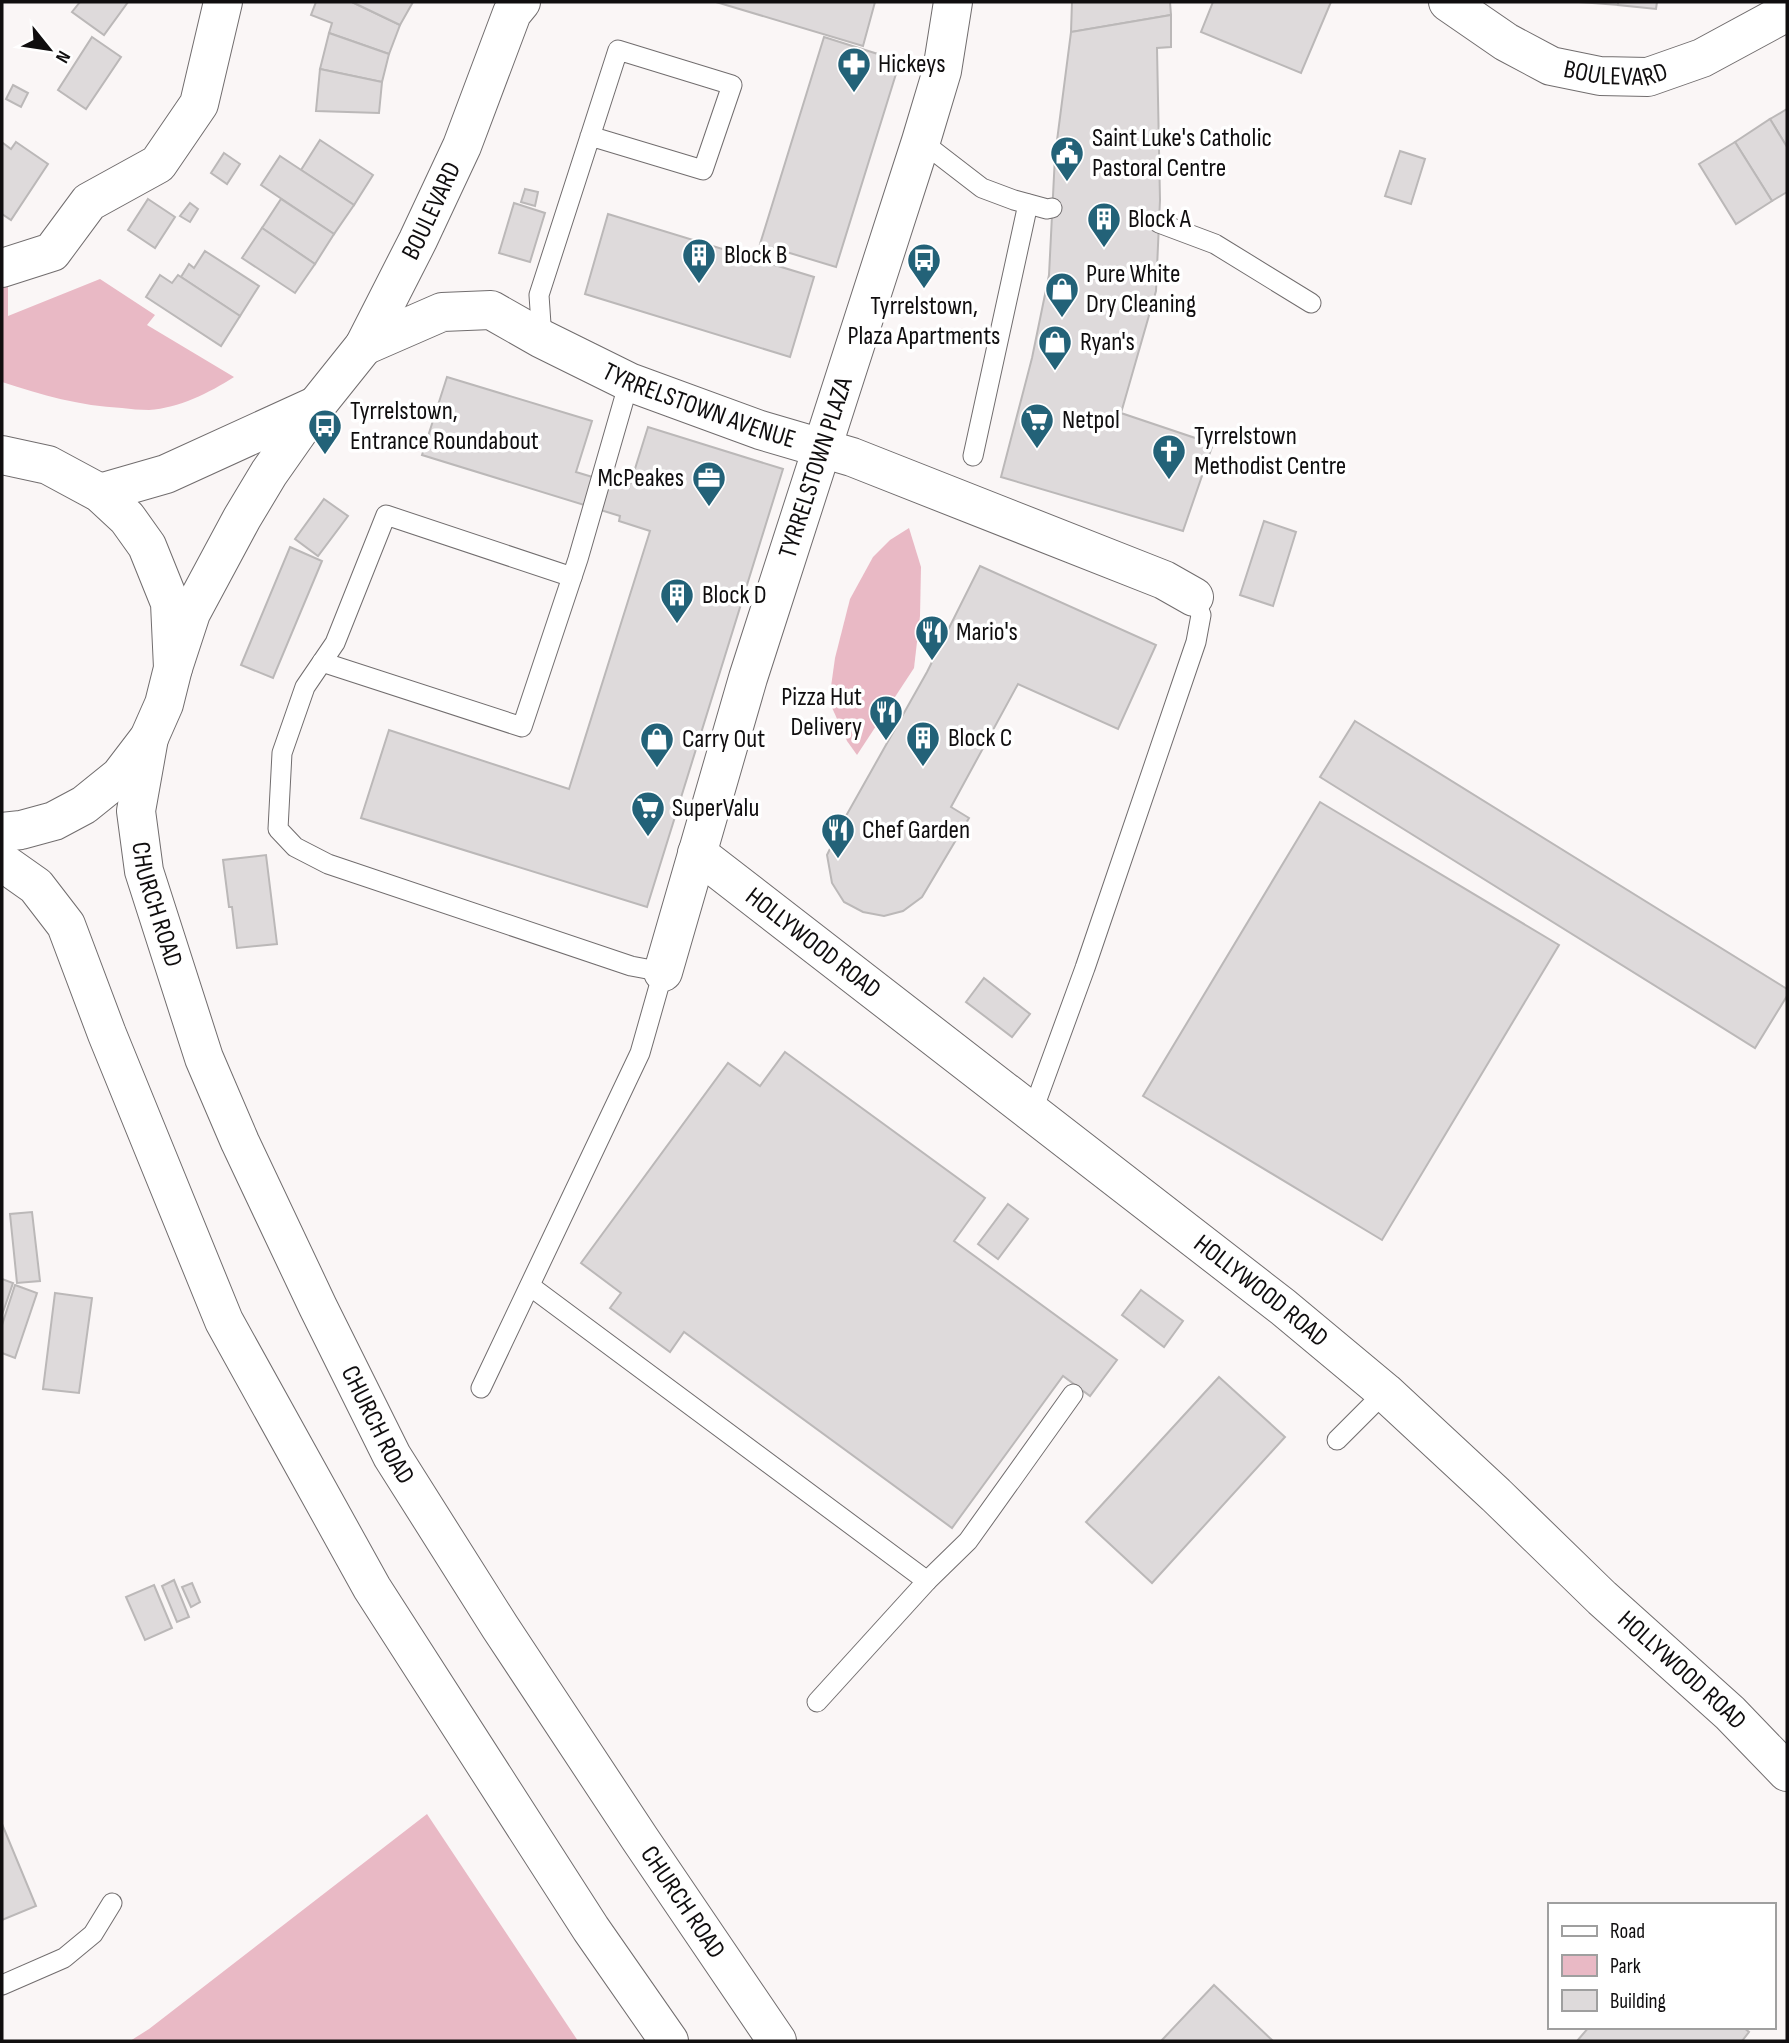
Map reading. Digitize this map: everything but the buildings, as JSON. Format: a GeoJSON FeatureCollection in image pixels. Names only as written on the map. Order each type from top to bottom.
{"type":"FeatureCollection","features":[{"type":"Feature","properties":{"kind":"street"},"geometry":{"type":"LineString","coordinates":[[2,268],[52,252],[89,202],[158,164],[199,104],[223,2]]}},
{"type":"Feature","properties":{"kind":"street","name":"TYRRELSTOWN PLAZA"},"geometry":{"type":"LineString","coordinates":[[663,972],[748,678],[942,71],[953,2]]}},
{"type":"Feature","properties":{"kind":"street","name":"BOULEVARD"},"geometry":{"type":"LineString","coordinates":[[1448,2],[1506,42],[1550,66],[1600,76],[1648,77],[1702,58],[1787,12]]}},
{"type":"Feature","properties":{"kind":"street","name":"BOULEVARD"},"geometry":{"type":"LineString","coordinates":[[173,668],[191,614],[235,530],[269,473],[316,406],[364,346],[418,240],[462,146],[509,5]]}},
{"type":"Feature","properties":{"kind":"street","name":"TYRRELSTOWN AVENUE"},"geometry":{"type":"LineString","coordinates":[[364,346],[442,312],[491,310],[542,339],[629,382],[760,430],[863,461],[1164,580],[1194,597]]}},
{"type":"Feature","properties":{"kind":"street","name":"BOULEVARD"},"geometry":{"type":"LineString","coordinates":[[100,493],[166,474],[316,406]]}},
{"type":"Feature","properties":{"kind":"street"},"geometry":{"type":"LineString","coordinates":[[2,456],[48,465],[100,493],[127,518],[147,546],[170,603],[173,668],[164,704],[149,738],[120,776],[84,806],[54,821],[2,832]]}},
{"type":"Feature","properties":{"kind":"street","name":"CHURCH ROAD"},"geometry":{"type":"LineString","coordinates":[[149,738],[136,810],[144,872],[204,1058],[240,1142],[324,1319],[392,1456],[640,1839],[777,2041]]}},
{"type":"Feature","properties":{"kind":"street","name":"HOLLYWOOD ROAD"},"geometry":{"type":"LineString","coordinates":[[696,853],[1283,1307],[1385,1392],[1496,1494],[1602,1598],[1730,1713],[1787,1772]]}},
{"type":"Feature","properties":{"kind":"street"},"geometry":{"type":"LineString","coordinates":[[2,862],[36,886],[66,925],[107,1034],[224,1321],[372,1588],[591,1929],[669,2041]]}},
{"type":"Feature","properties":{"kind":"lane"},"geometry":{"type":"LineString","coordinates":[[542,339],[539,295],[590,136],[618,50],[732,85],[703,170],[590,136]]}},
{"type":"Feature","properties":{"kind":"lane"},"geometry":{"type":"LineString","coordinates":[[921,141],[982,188],[1028,204],[1052,208]]}},
{"type":"Feature","properties":{"kind":"lane"},"geometry":{"type":"LineString","coordinates":[[973,456],[1028,204]]}},
{"type":"Feature","properties":{"kind":"lane"},"geometry":{"type":"LineString","coordinates":[[1159,223],[1215,244],[1311,303]]}},
{"type":"Feature","properties":{"kind":"lane"},"geometry":{"type":"LineString","coordinates":[[322,662],[522,727],[572,577],[629,382]]}},
{"type":"Feature","properties":{"kind":"lane"},"geometry":{"type":"LineString","coordinates":[[481,1388],[640,1053],[663,972],[631,966],[328,864],[295,847],[278,829],[282,753],[305,687],[335,643],[386,515],[572,577]]}},
{"type":"Feature","properties":{"kind":"lane"},"geometry":{"type":"LineString","coordinates":[[1032,1113],[1085,968],[1196,642],[1201,615],[1194,597]]}},
{"type":"Feature","properties":{"kind":"lane"},"geometry":{"type":"LineString","coordinates":[[530,1286],[927,1581]]}},
{"type":"Feature","properties":{"kind":"lane"},"geometry":{"type":"LineString","coordinates":[[1337,1440],[1385,1392]]}},
{"type":"Feature","properties":{"kind":"lane"},"geometry":{"type":"LineString","coordinates":[[817,1702],[927,1581],[968,1541],[1073,1394]]}},
{"type":"Feature","properties":{"kind":"lane"},"geometry":{"type":"LineString","coordinates":[[2,1985],[64,1958],[93,1934],[112,1903]]}},
{"type":"Feature","properties":{"kind":"green space"},"geometry":{"type":"Polygon","coordinates":[[[100,279],[155,315],[147,325],[234,377],[193,399],[149,410],[76,402],[2,382],[2,282],[8,283],[8,316],[100,279]]]}},
{"type":"Feature","properties":{"kind":"green space"},"geometry":{"type":"Polygon","coordinates":[[[909,528],[921,567],[920,616],[914,668],[857,755],[847,741],[829,701],[835,658],[850,599],[873,557],[890,540],[909,528]]]}},
{"type":"Feature","properties":{"kind":"green space"},"geometry":{"type":"Polygon","coordinates":[[[427,1814],[578,2041],[130,2041],[149,2029],[427,1814]]]}},
{"type":"Feature","properties":{"kind":"place","name":"Hickeys"},"geometry":{"type":"Point","coordinates":[854,94]}},
{"type":"Feature","properties":{"kind":"place","name":"Saint Luke's Catholic Pastoral Centre"},"geometry":{"type":"Point","coordinates":[1067,183]}},
{"type":"Feature","properties":{"kind":"place","name":"Block A"},"geometry":{"type":"Point","coordinates":[1104,249]}},
{"type":"Feature","properties":{"kind":"place","name":"Block B"},"geometry":{"type":"Point","coordinates":[699,285]}},
{"type":"Feature","properties":{"kind":"place","name":"Tyrrelstown, Plaza Apartments"},"geometry":{"type":"Point","coordinates":[924,290]}},
{"type":"Feature","properties":{"kind":"place","name":"Pure White Dry Cleaning"},"geometry":{"type":"Point","coordinates":[1062,319]}},
{"type":"Feature","properties":{"kind":"place","name":"Ryan's"},"geometry":{"type":"Point","coordinates":[1055,372]}},
{"type":"Feature","properties":{"kind":"place","name":"Netpol"},"geometry":{"type":"Point","coordinates":[1037,450]}},
{"type":"Feature","properties":{"kind":"place","name":"Tyrrelstown, Entrance Roundabout"},"geometry":{"type":"Point","coordinates":[325,456]}},
{"type":"Feature","properties":{"kind":"place","name":"Tyrrelstown Methodist Centre"},"geometry":{"type":"Point","coordinates":[1169,481]}},
{"type":"Feature","properties":{"kind":"place","name":"McPeakes"},"geometry":{"type":"Point","coordinates":[709,508]}},
{"type":"Feature","properties":{"kind":"place","name":"Block D"},"geometry":{"type":"Point","coordinates":[677,625]}},
{"type":"Feature","properties":{"kind":"place","name":"Mario's"},"geometry":{"type":"Point","coordinates":[932,662]}},
{"type":"Feature","properties":{"kind":"place","name":"Pizza Hut Delivery"},"geometry":{"type":"Point","coordinates":[886,742]}},
{"type":"Feature","properties":{"kind":"place","name":"Block C"},"geometry":{"type":"Point","coordinates":[923,768]}},
{"type":"Feature","properties":{"kind":"place","name":"Carry Out"},"geometry":{"type":"Point","coordinates":[657,769]}},
{"type":"Feature","properties":{"kind":"place","name":"SuperValu"},"geometry":{"type":"Point","coordinates":[648,838]}},
{"type":"Feature","properties":{"kind":"place","name":"Chef Garden"},"geometry":{"type":"Point","coordinates":[838,860]}}]}
